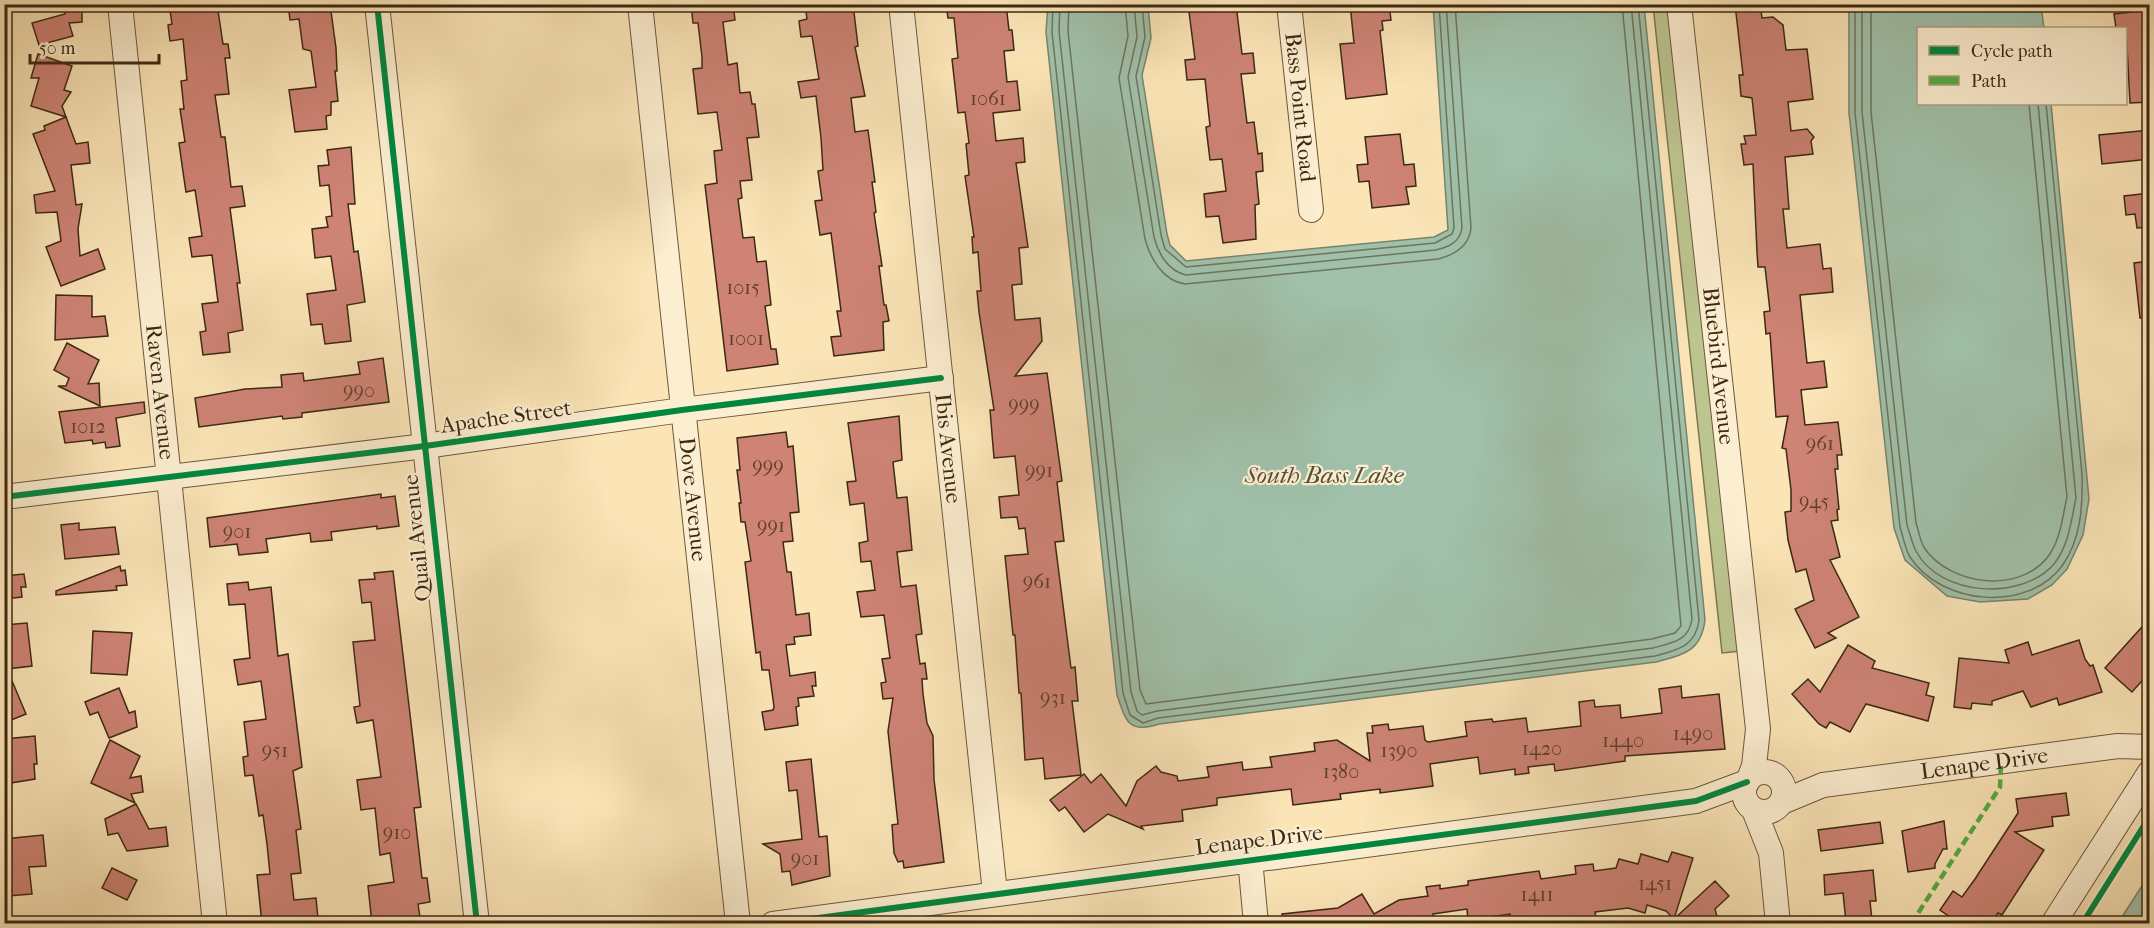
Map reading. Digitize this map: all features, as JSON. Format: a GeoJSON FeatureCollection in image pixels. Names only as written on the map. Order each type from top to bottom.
{"type":"FeatureCollection","features":[{"type":"Feature","properties":{"kind":"street","name":"Raven Avenue"},"geometry":{"type":"LineString","coordinates":[[120,4],[215,924]]}},
{"type":"Feature","properties":{"kind":"street","name":"Quail Avenue"},"geometry":{"type":"LineString","coordinates":[[377,4],[477,924]]}},
{"type":"Feature","properties":{"kind":"street","name":"Dove Avenue"},"geometry":{"type":"LineString","coordinates":[[640,4],[738,924]]}},
{"type":"Feature","properties":{"kind":"street","name":"Ibis Avenue"},"geometry":{"type":"LineString","coordinates":[[901,4],[995,893]]}},
{"type":"Feature","properties":{"kind":"street","name":"Bass Point Road"},"geometry":{"type":"LineString","coordinates":[[1289,4],[1311,210]]}},
{"type":"Feature","properties":{"kind":"street","name":"Bluebird Avenue"},"geometry":{"type":"LineString","coordinates":[[1679,4],[1758,729],[1770,797],[1771,853],[1778,924]]}},
{"type":"Feature","properties":{"kind":"street","name":"Apache Street"},"geometry":{"type":"LineString","coordinates":[[4,497],[425,446],[682,410],[941,378]]}},
{"type":"Feature","properties":{"kind":"street","name":"Bluebird Avenue"},"geometry":{"type":"LineString","coordinates":[[1748,781],[1754,766],[1758,729]]}},
{"type":"Feature","properties":{"kind":"street","name":"Lenape Drive"},"geometry":{"type":"LineString","coordinates":[[773,924],[1700,800],[1770,797],[1821,785],[2118,746],[2150,747]]}},
{"type":"Feature","properties":{"kind":"street"},"geometry":{"type":"LineString","coordinates":[[2053,924],[2150,772]]}},
{"type":"Feature","properties":{"kind":"street","name":"Lenape Drive"},"geometry":{"type":"LineString","coordinates":[[1700,800],[1748,781]]}},
{"type":"Feature","properties":{"kind":"street"},"geometry":{"type":"LineString","coordinates":[[1748,781],[1744,795],[1770,797]]}},
{"type":"Feature","properties":{"kind":"street"},"geometry":{"type":"LineString","coordinates":[[1250,860],[1256,924]]}},
{"type":"Feature","properties":{"kind":"shaded area"},"geometry":{"type":"Polygon","coordinates":[[[1653,5],[1672,5],[1741,651],[1722,653],[1653,5]]]}},
{"type":"Feature","properties":{"kind":"water","name":"South Bass Lake"},"geometry":{"type":"Polygon","coordinates":[[[1048,4],[1148,5],[1151,38],[1142,75],[1167,234],[1170,245],[1186,261],[1434,237],[1448,230],[1433,5],[1644,5],[1705,620],[1700,639],[1695,645],[1683,654],[1656,662],[1149,727],[1134,726],[1130,723],[1117,695],[1046,32],[1048,4]]]}},
{"type":"Feature","properties":{"kind":"water"},"geometry":{"type":"Polygon","coordinates":[[[1849,5],[2041,5],[2044,27],[1917,27],[1917,105],[2051,105],[2089,499],[2083,535],[2067,569],[2052,585],[2028,599],[1980,602],[1947,596],[1905,560],[1894,528],[1849,113],[1849,5]]]}},
{"type":"Feature","properties":{"kind":"water"},"geometry":{"type":"Polygon","coordinates":[[[2149,875],[2149,923],[2118,923],[2149,875]]]}},
{"type":"Feature","properties":{"kind":"building"},"geometry":{"type":"Polygon","coordinates":[[[169,4],[217,4],[223,44],[228,44],[230,58],[225,58],[229,94],[215,95],[221,137],[225,137],[231,187],[242,186],[245,206],[230,208],[240,283],[237,283],[243,330],[228,333],[230,352],[203,355],[200,332],[206,331],[202,304],[218,302],[212,255],[192,257],[189,238],[202,236],[195,190],[186,192],[183,172],[179,143],[185,142],[180,109],[184,109],[181,81],[187,80],[183,39],[170,41],[168,25],[172,24],[169,4]]]}},
{"type":"Feature","properties":{"kind":"building"},"geometry":{"type":"Polygon","coordinates":[[[288,4],[330,4],[336,48],[337,71],[335,71],[338,101],[331,102],[331,115],[326,116],[327,129],[295,132],[289,90],[316,87],[311,51],[303,49],[299,19],[290,20],[288,4]]]}},
{"type":"Feature","properties":{"kind":"building"},"geometry":{"type":"Polygon","coordinates":[[[691,4],[733,4],[735,20],[723,22],[728,65],[737,63],[740,93],[750,92],[752,104],[755,104],[759,137],[747,138],[752,180],[740,181],[742,198],[738,199],[743,238],[754,237],[757,262],[766,261],[771,305],[765,306],[771,349],[776,349],[778,364],[727,371],[705,185],[717,183],[714,151],[722,150],[717,112],[698,114],[693,69],[702,68],[702,57],[698,23],[693,23],[691,4]]]}},
{"type":"Feature","properties":{"kind":"building"},"geometry":{"type":"Polygon","coordinates":[[[805,4],[853,4],[858,46],[855,47],[865,96],[851,98],[855,132],[868,130],[875,182],[872,182],[876,212],[874,213],[882,266],[879,266],[884,305],[886,305],[889,321],[883,322],[884,350],[834,356],[831,337],[841,336],[837,311],[841,311],[831,233],[820,235],[815,201],[822,200],[818,171],[823,170],[816,96],[801,98],[798,82],[819,79],[812,36],[801,37],[799,21],[807,19],[805,4]]]}},
{"type":"Feature","properties":{"kind":"building"},"geometry":{"type":"Polygon","coordinates":[[[946,4],[1006,4],[1009,30],[1012,30],[1014,50],[1004,51],[1007,82],[1017,81],[1020,110],[993,113],[996,141],[1023,138],[1025,162],[1016,163],[1028,247],[1019,248],[1022,284],[1012,285],[1015,320],[1040,318],[1042,341],[1015,376],[1047,373],[1062,481],[1057,482],[1064,541],[1055,542],[1071,668],[1075,667],[1078,701],[1072,701],[1081,775],[1045,779],[1043,758],[1025,760],[1021,693],[1019,693],[1015,635],[1013,635],[1005,556],[1028,554],[1025,528],[1019,529],[1017,517],[1001,518],[999,497],[1019,495],[1015,456],[994,458],[990,410],[994,410],[977,291],[981,291],[978,252],[973,253],[972,237],[974,237],[965,176],[969,175],[966,144],[969,143],[965,112],[958,113],[952,59],[958,58],[954,18],[948,18],[946,4]]]}},
{"type":"Feature","properties":{"kind":"building"},"geometry":{"type":"Polygon","coordinates":[[[1188,4],[1236,4],[1242,54],[1253,53],[1255,73],[1241,74],[1247,123],[1254,122],[1258,154],[1262,153],[1263,171],[1256,172],[1259,204],[1255,205],[1256,239],[1223,243],[1219,216],[1206,217],[1204,194],[1226,191],[1222,159],[1210,160],[1206,127],[1210,126],[1205,79],[1187,80],[1185,60],[1195,59],[1188,4]]]}},
{"type":"Feature","properties":{"kind":"building"},"geometry":{"type":"Polygon","coordinates":[[[1350,4],[1389,4],[1391,20],[1382,21],[1383,30],[1380,31],[1387,94],[1346,99],[1340,44],[1354,43],[1350,4]]]}},
{"type":"Feature","properties":{"kind":"building"},"geometry":{"type":"Polygon","coordinates":[[[1735,4],[1760,4],[1762,18],[1773,17],[1783,25],[1786,50],[1807,49],[1813,99],[1788,102],[1791,131],[1807,129],[1814,137],[1811,141],[1813,154],[1785,157],[1789,209],[1783,209],[1787,248],[1820,244],[1823,269],[1831,268],[1833,292],[1800,295],[1807,363],[1824,361],[1827,387],[1801,390],[1805,425],[1838,422],[1842,455],[1837,455],[1838,469],[1835,469],[1839,509],[1837,510],[1838,520],[1831,521],[1840,557],[1830,560],[1859,617],[1828,633],[1836,638],[1815,648],[1795,609],[1814,600],[1806,569],[1796,572],[1788,540],[1785,512],[1791,511],[1791,490],[1786,449],[1782,448],[1788,416],[1776,417],[1770,333],[1766,334],[1764,312],[1770,311],[1765,267],[1758,267],[1753,164],[1744,165],[1741,144],[1746,144],[1744,136],[1756,135],[1752,98],[1741,96],[1739,75],[1743,75],[1735,4]]]}},
{"type":"Feature","properties":{"kind":"building"},"geometry":{"type":"Polygon","coordinates":[[[82,7],[82,22],[69,23],[73,36],[39,45],[32,23],[65,14],[64,8],[82,7]]]}},
{"type":"Feature","properties":{"kind":"building"},"geometry":{"type":"Polygon","coordinates":[[[2150,10],[2150,102],[2130,103],[2127,27],[2116,27],[2114,14],[2150,10]]]}},
{"type":"Feature","properties":{"kind":"building"},"geometry":{"type":"Polygon","coordinates":[[[38,54],[72,66],[64,90],[71,92],[62,106],[66,117],[31,106],[39,78],[31,78],[38,54]]]}},
{"type":"Feature","properties":{"kind":"building"},"geometry":{"type":"Polygon","coordinates":[[[66,117],[76,144],[88,142],[90,163],[71,165],[76,205],[82,204],[78,229],[80,256],[98,249],[105,269],[61,286],[46,247],[61,241],[57,212],[36,213],[34,195],[55,191],[33,134],[45,130],[44,126],[66,117]]]}},
{"type":"Feature","properties":{"kind":"building"},"geometry":{"type":"Polygon","coordinates":[[[2150,130],[2150,159],[2102,164],[2099,135],[2150,130]]]}},
{"type":"Feature","properties":{"kind":"building"},"geometry":{"type":"Polygon","coordinates":[[[1400,134],[1404,165],[1414,164],[1416,186],[1406,187],[1409,204],[1372,208],[1369,181],[1359,182],[1357,165],[1368,164],[1365,137],[1400,134]]]}},
{"type":"Feature","properties":{"kind":"building"},"geometry":{"type":"Polygon","coordinates":[[[351,147],[355,204],[348,204],[354,252],[358,251],[365,302],[347,305],[351,341],[325,344],[322,324],[311,325],[307,294],[336,290],[331,256],[315,258],[312,229],[328,227],[326,217],[332,216],[329,185],[320,186],[318,166],[329,165],[327,150],[351,147]]]}},
{"type":"Feature","properties":{"kind":"building"},"geometry":{"type":"Polygon","coordinates":[[[2150,193],[2150,227],[2137,228],[2135,214],[2126,215],[2124,196],[2150,193]]]}},
{"type":"Feature","properties":{"kind":"building"},"geometry":{"type":"Polygon","coordinates":[[[2150,261],[2150,318],[2140,318],[2134,263],[2150,261]]]}},
{"type":"Feature","properties":{"kind":"building"},"geometry":{"type":"Polygon","coordinates":[[[56,295],[92,296],[92,317],[105,316],[108,336],[55,340],[56,295]]]}},
{"type":"Feature","properties":{"kind":"building"},"geometry":{"type":"Polygon","coordinates":[[[67,343],[99,360],[88,384],[99,383],[100,406],[58,386],[66,386],[69,378],[54,370],[67,343]]]}},
{"type":"Feature","properties":{"kind":"building"},"geometry":{"type":"Polygon","coordinates":[[[383,358],[389,402],[302,413],[302,417],[283,419],[282,416],[199,427],[195,398],[245,389],[282,387],[281,375],[303,373],[304,381],[360,374],[358,362],[383,358]]]}},
{"type":"Feature","properties":{"kind":"building"},"geometry":{"type":"Polygon","coordinates":[[[144,402],[145,413],[116,418],[120,446],[106,448],[105,442],[93,444],[92,440],[65,443],[59,412],[144,402]]]}},
{"type":"Feature","properties":{"kind":"building"},"geometry":{"type":"Polygon","coordinates":[[[899,416],[902,460],[893,462],[897,498],[907,497],[912,550],[897,552],[901,587],[916,585],[922,634],[916,635],[920,664],[925,663],[927,679],[922,679],[923,694],[927,723],[933,736],[934,779],[944,862],[904,868],[903,861],[898,862],[894,853],[892,825],[898,824],[888,731],[893,698],[883,699],[881,683],[886,682],[882,659],[890,658],[884,615],[861,617],[857,592],[875,590],[871,561],[861,562],[859,543],[868,541],[864,503],[850,505],[847,482],[856,481],[848,423],[899,416]]]}},
{"type":"Feature","properties":{"kind":"building"},"geometry":{"type":"Polygon","coordinates":[[[786,432],[788,447],[793,446],[799,512],[790,513],[793,541],[783,542],[787,572],[791,572],[796,615],[809,613],[811,635],[794,637],[795,644],[786,645],[790,676],[815,672],[816,686],[812,686],[814,696],[798,698],[799,706],[796,707],[798,725],[765,730],[762,712],[773,710],[774,707],[769,670],[762,670],[760,652],[756,653],[745,562],[751,561],[745,522],[741,522],[739,503],[741,503],[737,470],[740,470],[737,438],[786,432]]]}},
{"type":"Feature","properties":{"kind":"building"},"geometry":{"type":"Polygon","coordinates":[[[381,494],[381,498],[395,496],[399,526],[377,529],[377,526],[331,532],[332,540],[311,542],[310,533],[266,539],[268,552],[239,555],[237,544],[210,547],[207,518],[381,494]]]}},
{"type":"Feature","properties":{"kind":"building"},"geometry":{"type":"Polygon","coordinates":[[[79,523],[79,530],[115,527],[119,554],[65,559],[61,525],[79,523]]]}},
{"type":"Feature","properties":{"kind":"building"},"geometry":{"type":"Polygon","coordinates":[[[120,566],[121,571],[125,570],[127,585],[116,586],[117,590],[56,595],[56,591],[120,566]]]}},
{"type":"Feature","properties":{"kind":"building"},"geometry":{"type":"Polygon","coordinates":[[[393,571],[421,807],[414,808],[422,878],[427,878],[430,902],[418,904],[421,924],[372,924],[368,886],[394,882],[390,853],[380,855],[375,808],[361,810],[357,780],[381,777],[373,720],[357,723],[354,707],[360,706],[353,642],[375,640],[371,602],[362,603],[359,580],[375,579],[374,573],[393,571]]]}},
{"type":"Feature","properties":{"kind":"building"},"geometry":{"type":"Polygon","coordinates":[[[24,574],[26,587],[21,587],[22,597],[4,599],[4,576],[24,574]]]}},
{"type":"Feature","properties":{"kind":"building"},"geometry":{"type":"Polygon","coordinates":[[[248,582],[249,590],[271,587],[278,656],[288,654],[302,767],[293,771],[301,829],[296,830],[301,873],[291,874],[294,900],[316,898],[318,919],[308,920],[309,924],[262,924],[257,875],[270,874],[267,844],[263,815],[259,816],[253,775],[245,776],[243,757],[248,756],[244,722],[266,719],[261,681],[238,685],[234,660],[250,658],[245,604],[229,605],[227,584],[248,582]]]}},
{"type":"Feature","properties":{"kind":"building"},"geometry":{"type":"Polygon","coordinates":[[[2150,618],[2150,672],[2132,692],[2105,668],[2150,618]]]}},
{"type":"Feature","properties":{"kind":"building"},"geometry":{"type":"Polygon","coordinates":[[[27,623],[32,666],[7,669],[26,714],[4,723],[4,625],[27,623]]]}},
{"type":"Feature","properties":{"kind":"building"},"geometry":{"type":"Polygon","coordinates":[[[93,631],[132,633],[127,675],[91,673],[93,631]]]}},
{"type":"Feature","properties":{"kind":"building"},"geometry":{"type":"Polygon","coordinates":[[[2079,640],[2085,659],[2090,666],[2093,665],[2102,692],[2059,705],[2057,698],[2031,707],[2023,691],[1992,701],[1992,705],[1972,703],[1971,709],[1954,707],[1959,658],[2009,663],[2005,650],[2028,642],[2032,655],[2079,640]]]}},
{"type":"Feature","properties":{"kind":"building"},"geometry":{"type":"Polygon","coordinates":[[[1848,645],[1875,661],[1872,668],[1929,683],[1926,695],[1934,697],[1928,721],[1866,704],[1850,732],[1830,722],[1826,728],[1819,724],[1792,694],[1808,679],[1820,692],[1848,645]]]}},
{"type":"Feature","properties":{"kind":"building"},"geometry":{"type":"Polygon","coordinates":[[[1681,686],[1682,698],[1719,694],[1725,749],[1625,756],[1625,761],[1555,771],[1554,764],[1528,767],[1529,773],[1515,775],[1515,769],[1480,774],[1478,757],[1430,764],[1433,786],[1380,793],[1380,789],[1340,794],[1341,799],[1293,805],[1291,789],[1217,798],[1217,805],[1182,810],[1183,821],[1141,826],[1143,829],[1108,814],[1084,832],[1065,807],[1059,811],[1050,800],[1084,774],[1091,783],[1101,774],[1126,806],[1137,781],[1156,766],[1161,772],[1177,776],[1178,781],[1209,777],[1207,767],[1242,762],[1243,770],[1272,767],[1270,757],[1315,751],[1314,743],[1337,740],[1370,761],[1367,733],[1373,733],[1372,726],[1388,724],[1389,730],[1423,726],[1425,740],[1428,742],[1467,736],[1465,722],[1492,719],[1493,722],[1526,718],[1528,732],[1581,726],[1579,702],[1594,700],[1595,707],[1620,705],[1621,718],[1662,713],[1659,689],[1681,686]]]}},
{"type":"Feature","properties":{"kind":"building"},"geometry":{"type":"Polygon","coordinates":[[[119,688],[129,713],[135,711],[137,727],[109,738],[98,712],[90,715],[85,702],[119,688]]]}},
{"type":"Feature","properties":{"kind":"building"},"geometry":{"type":"Polygon","coordinates":[[[35,736],[37,764],[34,764],[35,779],[4,784],[4,739],[35,736]]]}},
{"type":"Feature","properties":{"kind":"building"},"geometry":{"type":"Polygon","coordinates":[[[110,740],[140,756],[130,778],[141,776],[143,792],[131,794],[135,803],[91,783],[110,740]]]}},
{"type":"Feature","properties":{"kind":"building"},"geometry":{"type":"Polygon","coordinates":[[[811,759],[819,837],[827,836],[830,876],[792,885],[790,871],[782,872],[780,854],[763,844],[802,839],[797,790],[789,791],[786,762],[811,759]]]}},
{"type":"Feature","properties":{"kind":"building"},"geometry":{"type":"Polygon","coordinates":[[[2066,793],[2069,815],[2052,817],[2053,826],[2015,832],[2044,850],[2002,915],[1998,913],[1991,924],[1960,924],[1940,910],[1953,891],[1962,897],[1975,879],[2018,813],[2016,799],[2066,793]]]}},
{"type":"Feature","properties":{"kind":"building"},"geometry":{"type":"Polygon","coordinates":[[[136,804],[149,829],[166,827],[168,846],[127,851],[118,833],[108,835],[105,819],[136,804]]]}},
{"type":"Feature","properties":{"kind":"building"},"geometry":{"type":"Polygon","coordinates":[[[1944,821],[1947,849],[1943,849],[1935,868],[1908,872],[1902,831],[1944,821]]]}},
{"type":"Feature","properties":{"kind":"building"},"geometry":{"type":"Polygon","coordinates":[[[1880,822],[1883,843],[1821,851],[1818,830],[1880,822]]]}},
{"type":"Feature","properties":{"kind":"building"},"geometry":{"type":"Polygon","coordinates":[[[43,835],[46,866],[29,867],[32,894],[7,896],[4,839],[43,835]]]}},
{"type":"Feature","properties":{"kind":"building"},"geometry":{"type":"Polygon","coordinates":[[[1672,852],[1693,858],[1674,919],[1666,911],[1647,905],[1645,913],[1628,908],[1595,912],[1597,922],[1586,924],[1511,924],[1510,914],[1468,920],[1467,909],[1433,914],[1434,924],[1283,924],[1282,914],[1338,908],[1362,894],[1374,914],[1399,900],[1428,896],[1426,887],[1440,885],[1440,889],[1468,885],[1468,881],[1539,871],[1541,879],[1576,874],[1575,866],[1593,864],[1594,871],[1616,868],[1619,859],[1638,864],[1641,854],[1668,862],[1672,852]]]}},
{"type":"Feature","properties":{"kind":"building"},"geometry":{"type":"Polygon","coordinates":[[[112,868],[137,880],[127,900],[102,888],[112,868]]]}},
{"type":"Feature","properties":{"kind":"building"},"geometry":{"type":"Polygon","coordinates":[[[1873,870],[1876,901],[1870,901],[1872,920],[1846,922],[1843,893],[1825,895],[1824,875],[1873,870]]]}},
{"type":"Feature","properties":{"kind":"building"},"geometry":{"type":"Polygon","coordinates":[[[1715,881],[1729,896],[1715,909],[1719,924],[1670,924],[1715,881]]]}},
{"type":"Feature","properties":{"kind":"marked path"},"geometry":{"type":"LineString","coordinates":[[1911,924],[2000,787],[2001,763]]}},
{"type":"Feature","properties":{"kind":"cycle path"},"geometry":{"type":"LineString","coordinates":[[377,4],[477,924]]}},
{"type":"Feature","properties":{"kind":"cycle path"},"geometry":{"type":"LineString","coordinates":[[4,497],[425,446],[682,410],[941,378]]}},
{"type":"Feature","properties":{"kind":"cycle path"},"geometry":{"type":"LineString","coordinates":[[773,924],[1696,801],[1747,782]]}},
{"type":"Feature","properties":{"kind":"cycle path"},"geometry":{"type":"LineString","coordinates":[[2082,924],[2150,816]]}}]}
